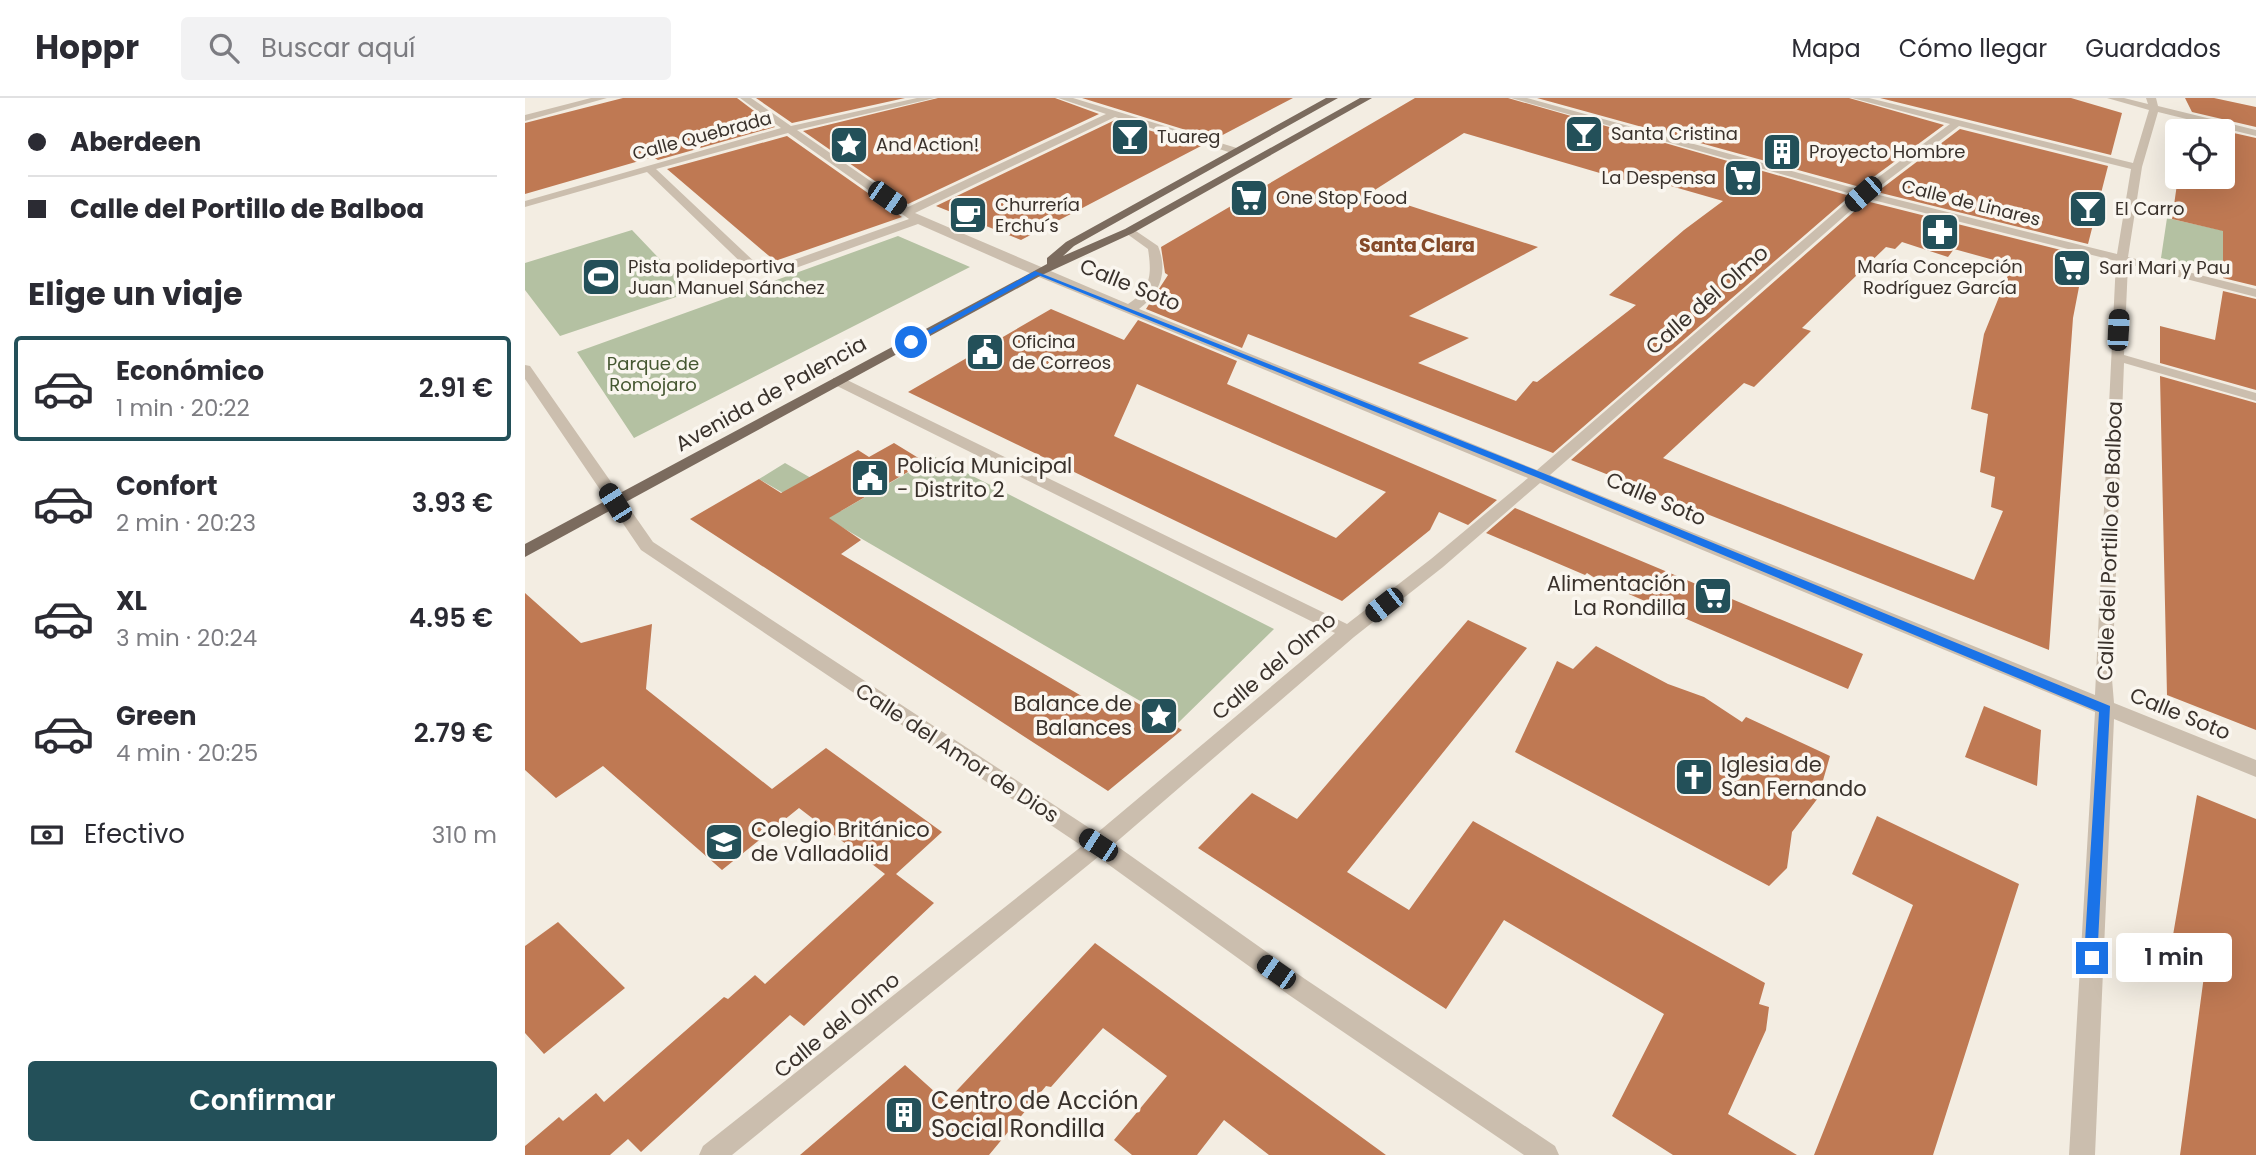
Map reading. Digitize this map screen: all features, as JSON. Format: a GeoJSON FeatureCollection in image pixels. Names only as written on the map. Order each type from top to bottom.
{"type":"FeatureCollection","features":[{"type":"Feature","properties":{"kind":"main road","name":"Avenida de Palencia"},"geometry":{"type":"LineString","coordinates":[[1038,272],[1070,244],[1333,98]]}},
{"type":"Feature","properties":{"kind":"main road","name":"Avenida de Palencia"},"geometry":{"type":"LineString","coordinates":[[525,551],[1038,272],[1129,231],[1367,98]]}},
{"type":"Feature","properties":{"kind":"street"},"geometry":{"type":"LineString","coordinates":[[525,118],[602,98]]}},
{"type":"Feature","properties":{"kind":"street","name":"Calle Soto"},"geometry":{"type":"LineString","coordinates":[[745,98],[918,220],[1038,272],[2256,769]]}},
{"type":"Feature","properties":{"kind":"street","name":"Calle Quebrada"},"geometry":{"type":"LineString","coordinates":[[525,204],[759,136],[930,98]]}},
{"type":"Feature","properties":{"kind":"street"},"geometry":{"type":"LineString","coordinates":[[1063,98],[1236,151]]}},
{"type":"Feature","properties":{"kind":"street","name":"Calle de Linares"},"geometry":{"type":"LineString","coordinates":[[1516,98],[1863,194],[2256,293]]}},
{"type":"Feature","properties":{"kind":"street"},"geometry":{"type":"LineString","coordinates":[[1857,98],[2137,167]]}},
{"type":"Feature","properties":{"kind":"street"},"geometry":{"type":"LineString","coordinates":[[2112,98],[2153,103],[2256,132]]}},
{"type":"Feature","properties":{"kind":"street","name":"Calle del Portillo de Balboa"},"geometry":{"type":"LineString","coordinates":[[2082,1155],[2105,709],[2103,680],[2122,260],[2137,167],[2153,103]]}},
{"type":"Feature","properties":{"kind":"street"},"geometry":{"type":"LineString","coordinates":[[907,212],[1114,114]]}},
{"type":"Feature","properties":{"kind":"street","name":"Calle del Olmo"},"geometry":{"type":"LineString","coordinates":[[712,1155],[1098,845],[1348,632],[1437,563],[1863,194],[1957,123]]}},
{"type":"Feature","properties":{"kind":"street"},"geometry":{"type":"LineString","coordinates":[[649,168],[757,271],[775,271],[918,220]]}},
{"type":"Feature","properties":{"kind":"street"},"geometry":{"type":"LineString","coordinates":[[1129,231],[1154,248],[1158,274],[1154,290],[1130,309]]}},
{"type":"Feature","properties":{"kind":"street"},"geometry":{"type":"LineString","coordinates":[[2117,357],[2256,397]]}},
{"type":"Feature","properties":{"kind":"street","name":"Calle del Amor de Dios"},"geometry":{"type":"LineString","coordinates":[[525,369],[647,546],[1098,845],[1297,987],[1546,1155]]}},
{"type":"Feature","properties":{"kind":"street"},"geometry":{"type":"LineString","coordinates":[[838,382],[1348,632]]}},
{"type":"Feature","properties":{"kind":"green space"},"geometry":{"type":"Polygon","coordinates":[[[2167,218],[2234,233],[2234,275],[2161,258],[2167,218]]]}},
{"type":"Feature","properties":{"kind":"green space","name":"Pista polideportiva Juan Manuel Sánchez"},"geometry":{"type":"Polygon","coordinates":[[[632,230],[691,292],[560,336],[525,290],[525,263],[632,230]]]}},
{"type":"Feature","properties":{"kind":"green space","name":"Parque de Romojaro"},"geometry":{"type":"Polygon","coordinates":[[[898,236],[970,267],[634,438],[577,352],[898,236]]]}},
{"type":"Feature","properties":{"kind":"green space"},"geometry":{"type":"Polygon","coordinates":[[[935,457],[1274,629],[1178,723],[759,479],[785,463],[811,478],[802,484],[841,511],[935,457]]]}},
{"type":"Feature","properties":{"kind":"building"},"geometry":{"type":"Polygon","coordinates":[[[623,98],[737,98],[775,127],[658,160],[653,157],[525,194],[525,123],[623,98]]]}},
{"type":"Feature","properties":{"kind":"building"},"geometry":{"type":"Polygon","coordinates":[[[756,98],[905,98],[792,123],[756,98]]]}},
{"type":"Feature","properties":{"kind":"building"},"geometry":{"type":"Polygon","coordinates":[[[938,98],[1055,98],[1099,114],[908,204],[803,131],[938,98]]]}},
{"type":"Feature","properties":{"kind":"building"},"geometry":{"type":"Polygon","coordinates":[[[1082,98],[1293,98],[1215,139],[1082,98]]]}},
{"type":"Feature","properties":{"kind":"building"},"geometry":{"type":"Polygon","coordinates":[[[1415,98],[1508,98],[1850,196],[1553,453],[1248,334],[1242,348],[1146,309],[1168,275],[1165,273],[1161,247],[1415,98]],[[1464,133],[1370,193],[1538,247],[1409,316],[1469,338],[1418,363],[1516,401],[1533,381],[1537,382],[1636,305],[1609,295],[1684,230],[1723,201],[1636,176],[1627,181],[1464,133]]]}},
{"type":"Feature","properties":{"kind":"building"},"geometry":{"type":"Polygon","coordinates":[[[1537,98],[1849,98],[1944,125],[1860,187],[1537,98]]]}},
{"type":"Feature","properties":{"kind":"building"},"geometry":{"type":"Polygon","coordinates":[[[1880,98],[2071,98],[2122,113],[2111,155],[1880,98]]]}},
{"type":"Feature","properties":{"kind":"building"},"geometry":{"type":"Polygon","coordinates":[[[2185,98],[2214,98],[2256,107],[2256,127],[2235,122],[2235,119],[2222,119],[2192,112],[2185,98]]]}},
{"type":"Feature","properties":{"kind":"building"},"geometry":{"type":"Polygon","coordinates":[[[1115,120],[1201,146],[1021,240],[936,206],[1115,120]]]}},
{"type":"Feature","properties":{"kind":"building"},"geometry":{"type":"Polygon","coordinates":[[[1960,129],[2108,166],[2088,244],[1877,192],[1960,129]]]}},
{"type":"Feature","properties":{"kind":"building"},"geometry":{"type":"Polygon","coordinates":[[[2235,133],[2256,138],[2256,286],[2223,278],[2223,231],[2172,219],[2176,189],[2235,189],[2235,133]]]}},
{"type":"Feature","properties":{"kind":"building"},"geometry":{"type":"Polygon","coordinates":[[[787,136],[902,217],[775,261],[667,169],[787,136]]]}},
{"type":"Feature","properties":{"kind":"building"},"geometry":{"type":"Polygon","coordinates":[[[1866,201],[2085,256],[2073,318],[2049,650],[1571,460],[1866,201]],[[1902,242],[1895,249],[1886,247],[1802,328],[1811,331],[1754,387],[1744,383],[1663,458],[1974,580],[2003,511],[1991,507],[1995,477],[1980,472],[1988,414],[1971,409],[1984,334],[2012,265],[1954,249],[1948,257],[1902,242]]]}},
{"type":"Feature","properties":{"kind":"building"},"geometry":{"type":"Polygon","coordinates":[[[2223,291],[2256,299],[2256,390],[2160,363],[2160,326],[2215,340],[2223,291]]]}},
{"type":"Feature","properties":{"kind":"building"},"geometry":{"type":"Polygon","coordinates":[[[1051,309],[1124,340],[1138,320],[1237,361],[1227,384],[1497,500],[1468,525],[1439,512],[1430,530],[1342,601],[908,392],[1051,309]],[[1137,384],[1114,436],[1336,538],[1386,492],[1137,384]]]}},
{"type":"Feature","properties":{"kind":"building"},"geometry":{"type":"Polygon","coordinates":[[[2160,376],[2256,403],[2256,730],[2167,695],[2160,376]]]}},
{"type":"Feature","properties":{"kind":"building"},"geometry":{"type":"Polygon","coordinates":[[[894,443],[925,462],[829,518],[861,540],[841,554],[1112,714],[1129,698],[1182,730],[1108,791],[690,519],[759,479],[781,493],[858,450],[869,457],[894,443]]]}},
{"type":"Feature","properties":{"kind":"building"},"geometry":{"type":"Polygon","coordinates":[[[1515,508],[1863,654],[1848,689],[1601,582],[1587,573],[1585,575],[1486,533],[1515,508]]]}},
{"type":"Feature","properties":{"kind":"building"},"geometry":{"type":"Polygon","coordinates":[[[525,593],[581,643],[652,624],[646,689],[772,789],[826,748],[942,832],[896,874],[934,903],[804,1026],[790,1015],[641,1152],[628,1139],[610,1155],[525,1155],[525,1146],[559,1117],[563,1121],[596,1093],[604,1102],[724,997],[728,999],[755,975],[765,984],[885,874],[799,808],[722,870],[603,766],[556,798],[525,770],[525,593]]]}},
{"type":"Feature","properties":{"kind":"building"},"geometry":{"type":"Polygon","coordinates":[[[1468,620],[1527,648],[1347,872],[1409,910],[1473,821],[1765,983],[1759,1004],[1769,1007],[1766,1030],[1728,1114],[1797,1155],[1673,1155],[1612,1116],[1664,1014],[1504,920],[1446,1009],[1198,848],[1252,793],[1297,819],[1468,620]]]}},
{"type":"Feature","properties":{"kind":"building","name":"Iglesia de San Fernando"},"geometry":{"type":"Polygon","coordinates":[[[1596,646],[1668,684],[1704,697],[1742,722],[1746,717],[1830,756],[1818,798],[1792,832],[1787,868],[1769,886],[1515,752],[1557,661],[1573,669],[1596,646]]]}},
{"type":"Feature","properties":{"kind":"building"},"geometry":{"type":"Polygon","coordinates":[[[1984,706],[2041,730],[2037,786],[1965,757],[1984,706]]]}},
{"type":"Feature","properties":{"kind":"building"},"geometry":{"type":"Polygon","coordinates":[[[2197,795],[2256,819],[2256,1155],[2180,1155],[2206,961],[2172,941],[2197,795]]]}},
{"type":"Feature","properties":{"kind":"building"},"geometry":{"type":"Polygon","coordinates":[[[1877,816],[2019,884],[1933,1155],[1814,1155],[1913,905],[1852,874],[1877,816]]]}},
{"type":"Feature","properties":{"kind":"building"},"geometry":{"type":"Polygon","coordinates":[[[558,922],[625,988],[544,1054],[525,1033],[525,946],[558,922]]]}},
{"type":"Feature","properties":{"kind":"building"},"geometry":{"type":"Polygon","coordinates":[[[1095,943],[1386,1155],[1269,1155],[1224,1120],[1197,1155],[1132,1155],[1114,1140],[1167,1076],[1103,1028],[1051,1087],[1046,1086],[989,1155],[800,1155],[905,1065],[946,1102],[1095,943]]]}},
{"type":"Feature","properties":{"kind":"place","name":"Santa Cristina"},"geometry":{"type":"Point","coordinates":[1584,134]}},
{"type":"Feature","properties":{"kind":"place","name":"Tuareg"},"geometry":{"type":"Point","coordinates":[1130,137]}},
{"type":"Feature","properties":{"kind":"place","name":"And Action!"},"geometry":{"type":"Point","coordinates":[849,145]}},
{"type":"Feature","properties":{"kind":"place","name":"Proyecto Hombre"},"geometry":{"type":"Point","coordinates":[1782,152]}},
{"type":"Feature","properties":{"kind":"place","name":"La Despensa"},"geometry":{"type":"Point","coordinates":[1743,178]}},
{"type":"Feature","properties":{"kind":"place","name":"One Stop Food"},"geometry":{"type":"Point","coordinates":[1249,198]}},
{"type":"Feature","properties":{"kind":"place","name":"El Carro"},"geometry":{"type":"Point","coordinates":[2088,209]}},
{"type":"Feature","properties":{"kind":"place","name":"Churrería Erchu´s"},"geometry":{"type":"Point","coordinates":[968,215]}},
{"type":"Feature","properties":{"kind":"place","name":"María Concepción Rodríguez García"},"geometry":{"type":"Point","coordinates":[1940,232]}},
{"type":"Feature","properties":{"kind":"place","name":"Sari Mari y Pau"},"geometry":{"type":"Point","coordinates":[2072,268]}},
{"type":"Feature","properties":{"kind":"place","name":"Pista polideportiva Juan Manuel Sánchez"},"geometry":{"type":"Point","coordinates":[601,277]}},
{"type":"Feature","properties":{"kind":"place","name":"Oficina de Correos"},"geometry":{"type":"Point","coordinates":[985,352]}},
{"type":"Feature","properties":{"kind":"place","name":"Policía Municipal - Distrito 2"},"geometry":{"type":"Point","coordinates":[870,478]}},
{"type":"Feature","properties":{"kind":"place","name":"Alimentación La Rondilla"},"geometry":{"type":"Point","coordinates":[1713,596]}},
{"type":"Feature","properties":{"kind":"place","name":"Balance de Balances"},"geometry":{"type":"Point","coordinates":[1159,716]}},
{"type":"Feature","properties":{"kind":"place","name":"Iglesia de San Fernando"},"geometry":{"type":"Point","coordinates":[1694,777]}},
{"type":"Feature","properties":{"kind":"place","name":"Colegio Británico de Valladolid"},"geometry":{"type":"Point","coordinates":[724,842]}},
{"type":"Feature","properties":{"kind":"place","name":"Centro de Acción Social Rondilla"},"geometry":{"type":"Point","coordinates":[904,1115]}},
{"type":"Feature","properties":{"kind":"district","name":"Santa Clara"},"geometry":{"type":"Point","coordinates":[1417,245]}},
{"type":"Feature","properties":{"kind":"route"},"geometry":{"type":"LineString","coordinates":[[911,342],[1038,272],[1540,475],[2105,709],[2092,958]]}}]}
